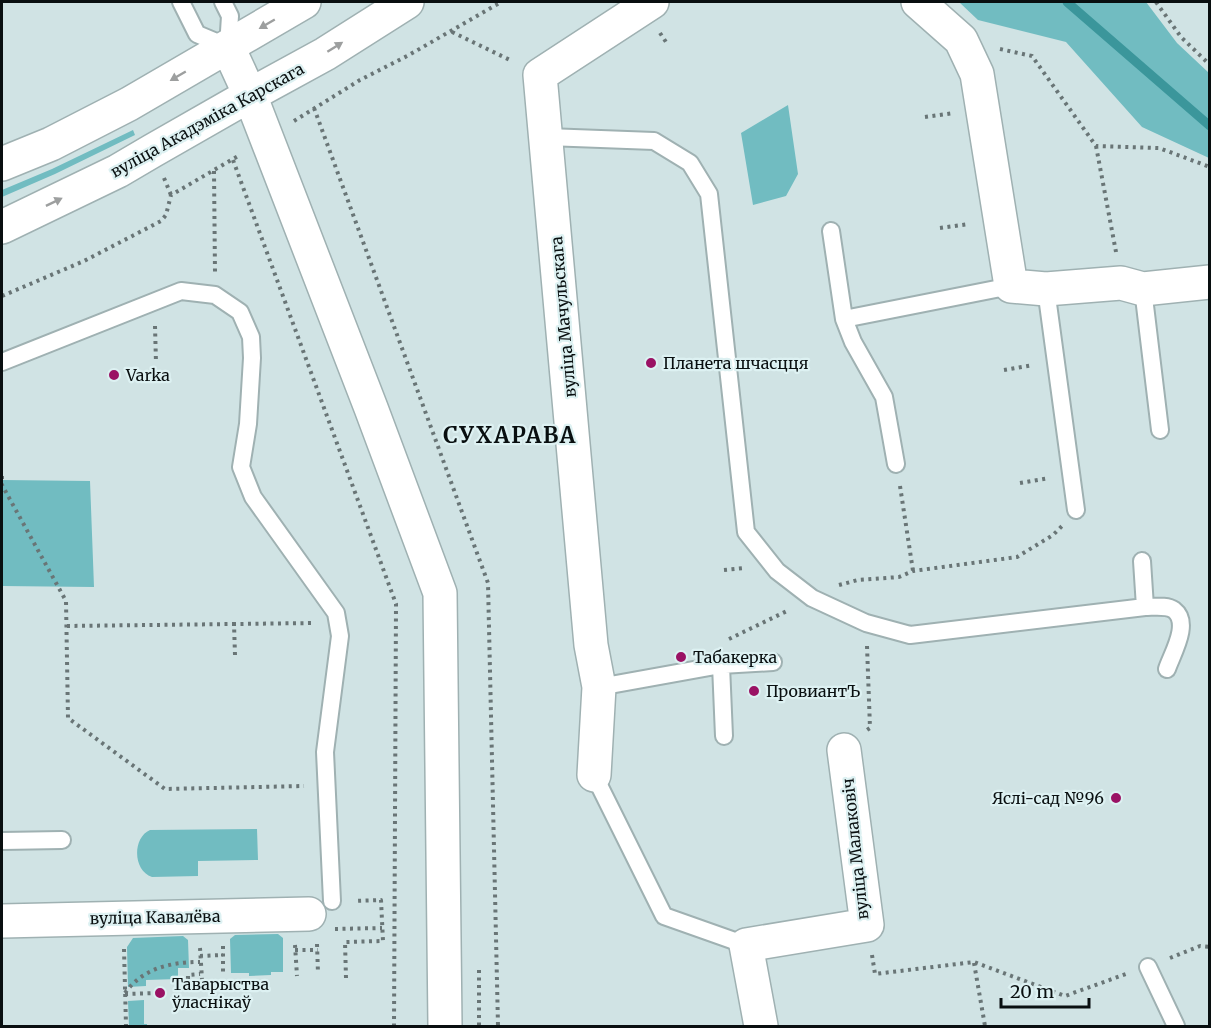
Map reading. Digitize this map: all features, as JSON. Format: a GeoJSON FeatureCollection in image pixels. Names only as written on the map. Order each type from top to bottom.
{"type":"FeatureCollection","features":[{"type":"Feature","properties":{"kind":"street"},"geometry":{"type":"LineString","coordinates":[[2,164],[51,144],[129,104],[304,2]]}},
{"type":"Feature","properties":{"kind":"street","name":"вуліца Акадэміка Карскага"},"geometry":{"type":"LineString","coordinates":[[2,228],[118,171],[250,94],[325,54],[407,2]]}},
{"type":"Feature","properties":{"kind":"street"},"geometry":{"type":"LineString","coordinates":[[540,75],[652,2]]}},
{"type":"Feature","properties":{"kind":"street"},"geometry":{"type":"LineString","coordinates":[[918,2],[961,40],[977,74],[1011,286],[1046,289],[1209,282]]}},
{"type":"Feature","properties":{"kind":"street"},"geometry":{"type":"LineString","coordinates":[[228,46],[250,94],[440,593],[445,1026]]}},
{"type":"Feature","properties":{"kind":"street","name":"вуліца Мачульскага"},"geometry":{"type":"LineString","coordinates":[[540,75],[591,645],[599,687],[594,775]]}},
{"type":"Feature","properties":{"kind":"street","name":"вуліца Малаковіч"},"geometry":{"type":"LineString","coordinates":[[746,945],[867,925],[844,750]]}},
{"type":"Feature","properties":{"kind":"street","name":"вуліца Кавалёва"},"geometry":{"type":"LineString","coordinates":[[2,921],[323,915]]}},
{"type":"Feature","properties":{"kind":"street"},"geometry":{"type":"LineString","coordinates":[[746,945],[761,1026]]}},
{"type":"Feature","properties":{"kind":"lane"},"geometry":{"type":"LineString","coordinates":[[181,2],[197,34],[228,46],[230,16],[222,2]]}},
{"type":"Feature","properties":{"kind":"lane"},"geometry":{"type":"LineString","coordinates":[[547,137],[654,141],[690,163],[709,195],[746,532],[777,571],[812,598],[866,623],[910,635],[1145,607],[1167,608],[1176,611],[1181,621],[1180,632],[1167,669]]}},
{"type":"Feature","properties":{"kind":"lane"},"geometry":{"type":"LineString","coordinates":[[831,231],[844,319],[853,342],[884,397],[896,464]]}},
{"type":"Feature","properties":{"kind":"lane"},"geometry":{"type":"LineString","coordinates":[[844,319],[1011,286]]}},
{"type":"Feature","properties":{"kind":"lane"},"geometry":{"type":"LineString","coordinates":[[1132,286],[1160,430]]}},
{"type":"Feature","properties":{"kind":"lane"},"geometry":{"type":"LineString","coordinates":[[1046,289],[1076,510]]}},
{"type":"Feature","properties":{"kind":"lane"},"geometry":{"type":"LineString","coordinates":[[2,362],[181,291],[215,295],[240,312],[251,337],[252,358],[241,466],[253,497],[325,595],[339,622],[340,636],[325,752],[323,915]]}},
{"type":"Feature","properties":{"kind":"lane"},"geometry":{"type":"LineString","coordinates":[[1142,561],[1145,607]]}},
{"type":"Feature","properties":{"kind":"lane"},"geometry":{"type":"LineString","coordinates":[[599,687],[721,665],[773,662]]}},
{"type":"Feature","properties":{"kind":"lane"},"geometry":{"type":"LineString","coordinates":[[721,665],[724,736]]}},
{"type":"Feature","properties":{"kind":"lane"},"geometry":{"type":"LineString","coordinates":[[594,775],[664,916],[746,945]]}},
{"type":"Feature","properties":{"kind":"lane"},"geometry":{"type":"LineString","coordinates":[[2,841],[62,840]]}},
{"type":"Feature","properties":{"kind":"lane"},"geometry":{"type":"LineString","coordinates":[[1148,967],[1176,1026]]}},
{"type":"Feature","properties":{"kind":"path"},"geometry":{"type":"LineString","coordinates":[[2,296],[84,261],[162,221],[166,215],[171,195],[233,160],[360,80],[409,56],[501,2]]}},
{"type":"Feature","properties":{"kind":"path"},"geometry":{"type":"LineString","coordinates":[[1156,2],[1181,37],[1209,65]]}},
{"type":"Feature","properties":{"kind":"path"},"geometry":{"type":"LineString","coordinates":[[451,31],[540,75]]}},
{"type":"Feature","properties":{"kind":"path"},"geometry":{"type":"LineString","coordinates":[[961,40],[1032,56],[1096,147],[1132,286]]}},
{"type":"Feature","properties":{"kind":"path"},"geometry":{"type":"LineString","coordinates":[[1096,147],[1159,148],[1209,167]]}},
{"type":"Feature","properties":{"kind":"path"},"geometry":{"type":"LineString","coordinates":[[233,160],[396,604],[394,1026]]}},
{"type":"Feature","properties":{"kind":"path"},"geometry":{"type":"LineString","coordinates":[[214,171],[215,295]]}},
{"type":"Feature","properties":{"kind":"path"},"geometry":{"type":"LineString","coordinates":[[154,301],[156,363]]}},
{"type":"Feature","properties":{"kind":"path"},"geometry":{"type":"LineString","coordinates":[[1004,370],[1056,362]]}},
{"type":"Feature","properties":{"kind":"path"},"geometry":{"type":"LineString","coordinates":[[896,464],[913,571]]}},
{"type":"Feature","properties":{"kind":"path"},"geometry":{"type":"LineString","coordinates":[[1020,483],[1071,475]]}},
{"type":"Feature","properties":{"kind":"path"},"geometry":{"type":"LineString","coordinates":[[2,476],[2,485],[66,601],[68,718],[165,789],[326,785]]}},
{"type":"Feature","properties":{"kind":"path"},"geometry":{"type":"LineString","coordinates":[[704,668],[702,656],[709,646],[736,637],[831,588],[858,580],[899,577],[913,571],[1017,557],[1053,535],[1076,510]]}},
{"type":"Feature","properties":{"kind":"path"},"geometry":{"type":"LineString","coordinates":[[67,626],[339,622]]}},
{"type":"Feature","properties":{"kind":"path"},"geometry":{"type":"LineString","coordinates":[[844,750],[870,728],[866,623]]}},
{"type":"Feature","properties":{"kind":"path"},"geometry":{"type":"LineString","coordinates":[[234,624],[236,655]]}},
{"type":"Feature","properties":{"kind":"path"},"geometry":{"type":"LineString","coordinates":[[323,915],[381,900],[383,941],[345,942],[346,978]]}},
{"type":"Feature","properties":{"kind":"path"},"geometry":{"type":"LineString","coordinates":[[323,915],[382,928]]}},
{"type":"Feature","properties":{"kind":"path"},"geometry":{"type":"LineString","coordinates":[[867,925],[875,974],[974,962],[1065,996],[1200,946],[1209,947]]}},
{"type":"Feature","properties":{"kind":"path"},"geometry":{"type":"LineString","coordinates":[[123,944],[126,1026]]}},
{"type":"Feature","properties":{"kind":"path"},"geometry":{"type":"LineString","coordinates":[[297,976],[295,952],[318,950],[318,973]]}},
{"type":"Feature","properties":{"kind":"path"},"geometry":{"type":"LineString","coordinates":[[200,956],[223,955],[224,975]]}},
{"type":"Feature","properties":{"kind":"path"},"geometry":{"type":"LineString","coordinates":[[125,994],[142,975],[172,963],[200,962],[201,976],[188,975],[188,979]]}},
{"type":"Feature","properties":{"kind":"path"},"geometry":{"type":"LineString","coordinates":[[974,962],[985,1026]]}},
{"type":"Feature","properties":{"kind":"path"},"geometry":{"type":"LineString","coordinates":[[125,994],[156,993]]}},
{"type":"Feature","properties":{"kind":"shaded area"},"geometry":{"type":"Polygon","coordinates":[[[959,2],[1146,2],[1177,43],[1209,73],[1209,158],[1142,127],[1066,42],[978,20],[959,2]]]}},
{"type":"Feature","properties":{"kind":"shaded area"},"geometry":{"type":"Polygon","coordinates":[[[788,105],[798,174],[786,196],[753,205],[741,133],[788,105]]]}},
{"type":"Feature","properties":{"kind":"shaded area"},"geometry":{"type":"Polygon","coordinates":[[[133,130],[135,135],[2,197],[2,190],[133,130]]]}},
{"type":"Feature","properties":{"kind":"shaded area"},"geometry":{"type":"Polygon","coordinates":[[[2,480],[90,481],[94,587],[2,586],[2,480]]]}},
{"type":"Feature","properties":{"kind":"shaded area"},"geometry":{"type":"Polygon","coordinates":[[[257,829],[258,860],[198,861],[198,876],[152,877],[146,874],[138,862],[140,840],[150,830],[257,829]]]}},
{"type":"Feature","properties":{"kind":"shaded area"},"geometry":{"type":"Polygon","coordinates":[[[278,934],[283,938],[283,972],[249,976],[249,973],[231,973],[230,939],[235,935],[278,934]]]}},
{"type":"Feature","properties":{"kind":"shaded area"},"geometry":{"type":"Polygon","coordinates":[[[183,936],[188,940],[189,968],[178,968],[178,979],[146,980],[146,986],[128,987],[127,947],[133,938],[183,936]]]}},
{"type":"Feature","properties":{"kind":"shaded area"},"geometry":{"type":"Polygon","coordinates":[[[144,1000],[144,1024],[147,1026],[129,1026],[128,1001],[144,1000]]]}},
{"type":"Feature","properties":{"kind":"waterway"},"geometry":{"type":"LineString","coordinates":[[1067,2],[1210,126]]}},
{"type":"Feature","properties":{"kind":"place","name":"Планета шчасцця"},"geometry":{"type":"Point","coordinates":[651,363]}},
{"type":"Feature","properties":{"kind":"place","name":"Varka"},"geometry":{"type":"Point","coordinates":[114,375]}},
{"type":"Feature","properties":{"kind":"place","name":"Табакерка"},"geometry":{"type":"Point","coordinates":[681,657]}},
{"type":"Feature","properties":{"kind":"place","name":"ПровиантЪ"},"geometry":{"type":"Point","coordinates":[754,691]}},
{"type":"Feature","properties":{"kind":"place","name":"Яслі-сад №96"},"geometry":{"type":"Point","coordinates":[1116,798]}},
{"type":"Feature","properties":{"kind":"place","name":"Таварыства ўласнікаў"},"geometry":{"type":"Point","coordinates":[160,993]}},
{"type":"Feature","properties":{"kind":"district","name":"СУХАРАВА"},"geometry":{"type":"Point","coordinates":[510,435]}}]}
